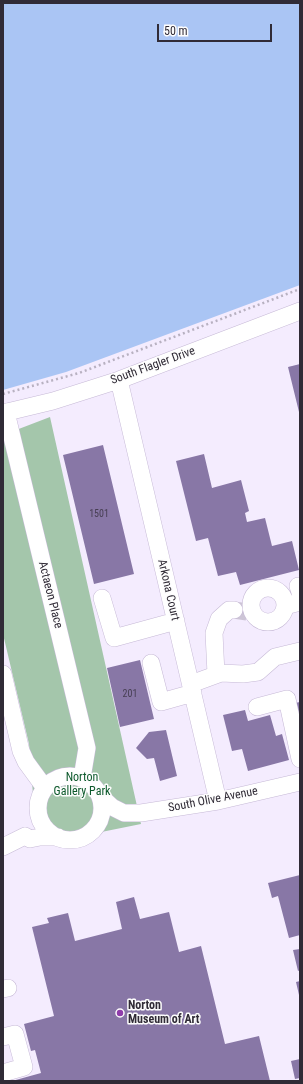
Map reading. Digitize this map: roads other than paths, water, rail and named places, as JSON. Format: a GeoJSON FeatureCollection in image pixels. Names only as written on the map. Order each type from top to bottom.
{"type":"FeatureCollection","features":[{"type":"Feature","properties":{"kind":"street","name":"South Flagler Drive"},"geometry":{"type":"LineString","coordinates":[[4,412],[53,401],[118,380],[300,311]]}},
{"type":"Feature","properties":{"kind":"street","name":"Arkona Court"},"geometry":{"type":"LineString","coordinates":[[118,380],[218,801]]}},
{"type":"Feature","properties":{"kind":"street","name":"Actaeon Place"},"geometry":{"type":"LineString","coordinates":[[4,412],[86,748],[82,778]]}},
{"type":"Feature","properties":{"kind":"street"},"geometry":{"type":"LineString","coordinates":[[245,612],[251,607],[253,596],[257,592],[268,588],[278,591],[282,596],[296,597]]}},
{"type":"Feature","properties":{"kind":"street"},"geometry":{"type":"LineString","coordinates":[[216,674],[214,633],[219,619],[229,610],[245,612],[260,620],[271,622],[281,616],[296,597]]}},
{"type":"Feature","properties":{"kind":"street"},"geometry":{"type":"LineString","coordinates":[[102,598],[114,638],[176,621]]}},
{"type":"Feature","properties":{"kind":"street"},"geometry":{"type":"LineString","coordinates":[[151,663],[161,702],[192,689],[216,674],[243,674],[258,672],[275,658],[300,651]]}},
{"type":"Feature","properties":{"kind":"street"},"geometry":{"type":"LineString","coordinates":[[3,674],[26,762],[45,788]]}},
{"type":"Feature","properties":{"kind":"street"},"geometry":{"type":"LineString","coordinates":[[256,707],[287,699],[300,759]]}},
{"type":"Feature","properties":{"kind":"street"},"geometry":{"type":"LineString","coordinates":[[25,836],[24,831],[38,806],[45,788],[52,781],[62,777],[72,776],[82,778],[89,782],[99,795],[112,807],[124,813]]}},
{"type":"Feature","properties":{"kind":"street","name":"South Olive Avenue"},"geometry":{"type":"LineString","coordinates":[[96,825],[124,813],[141,813],[218,801],[300,782]]}},
{"type":"Feature","properties":{"kind":"street"},"geometry":{"type":"LineString","coordinates":[[25,836],[30,839],[40,837],[58,837],[75,839],[90,832],[101,816],[102,805],[99,795]]}},
{"type":"Feature","properties":{"kind":"street"},"geometry":{"type":"LineString","coordinates":[[38,806],[43,825],[58,837]]}},
{"type":"Feature","properties":{"kind":"street"},"geometry":{"type":"LineString","coordinates":[[3,847],[25,836]]}},
{"type":"Feature","properties":{"kind":"street"},"geometry":{"type":"LineString","coordinates":[[3,1038],[16,1034],[24,1067],[3,1073]]}},
{"type":"Feature","properties":{"kind":"water"},"geometry":{"type":"Polygon","coordinates":[[[3,3],[300,3],[300,285],[66,372],[3,390],[3,3]]]}},
{"type":"Feature","properties":{"kind":"tunnel"},"geometry":{"type":"LineString","coordinates":[[234,610],[247,612]]}},
{"type":"Feature","properties":{"kind":"place","name":"Norton Museum of Art"},"geometry":{"type":"Point","coordinates":[120,1013]}},
{"type":"Feature","properties":{"kind":"park label","name":"Norton Gallery Park"},"geometry":{"type":"Point","coordinates":[82,785]}}]}
